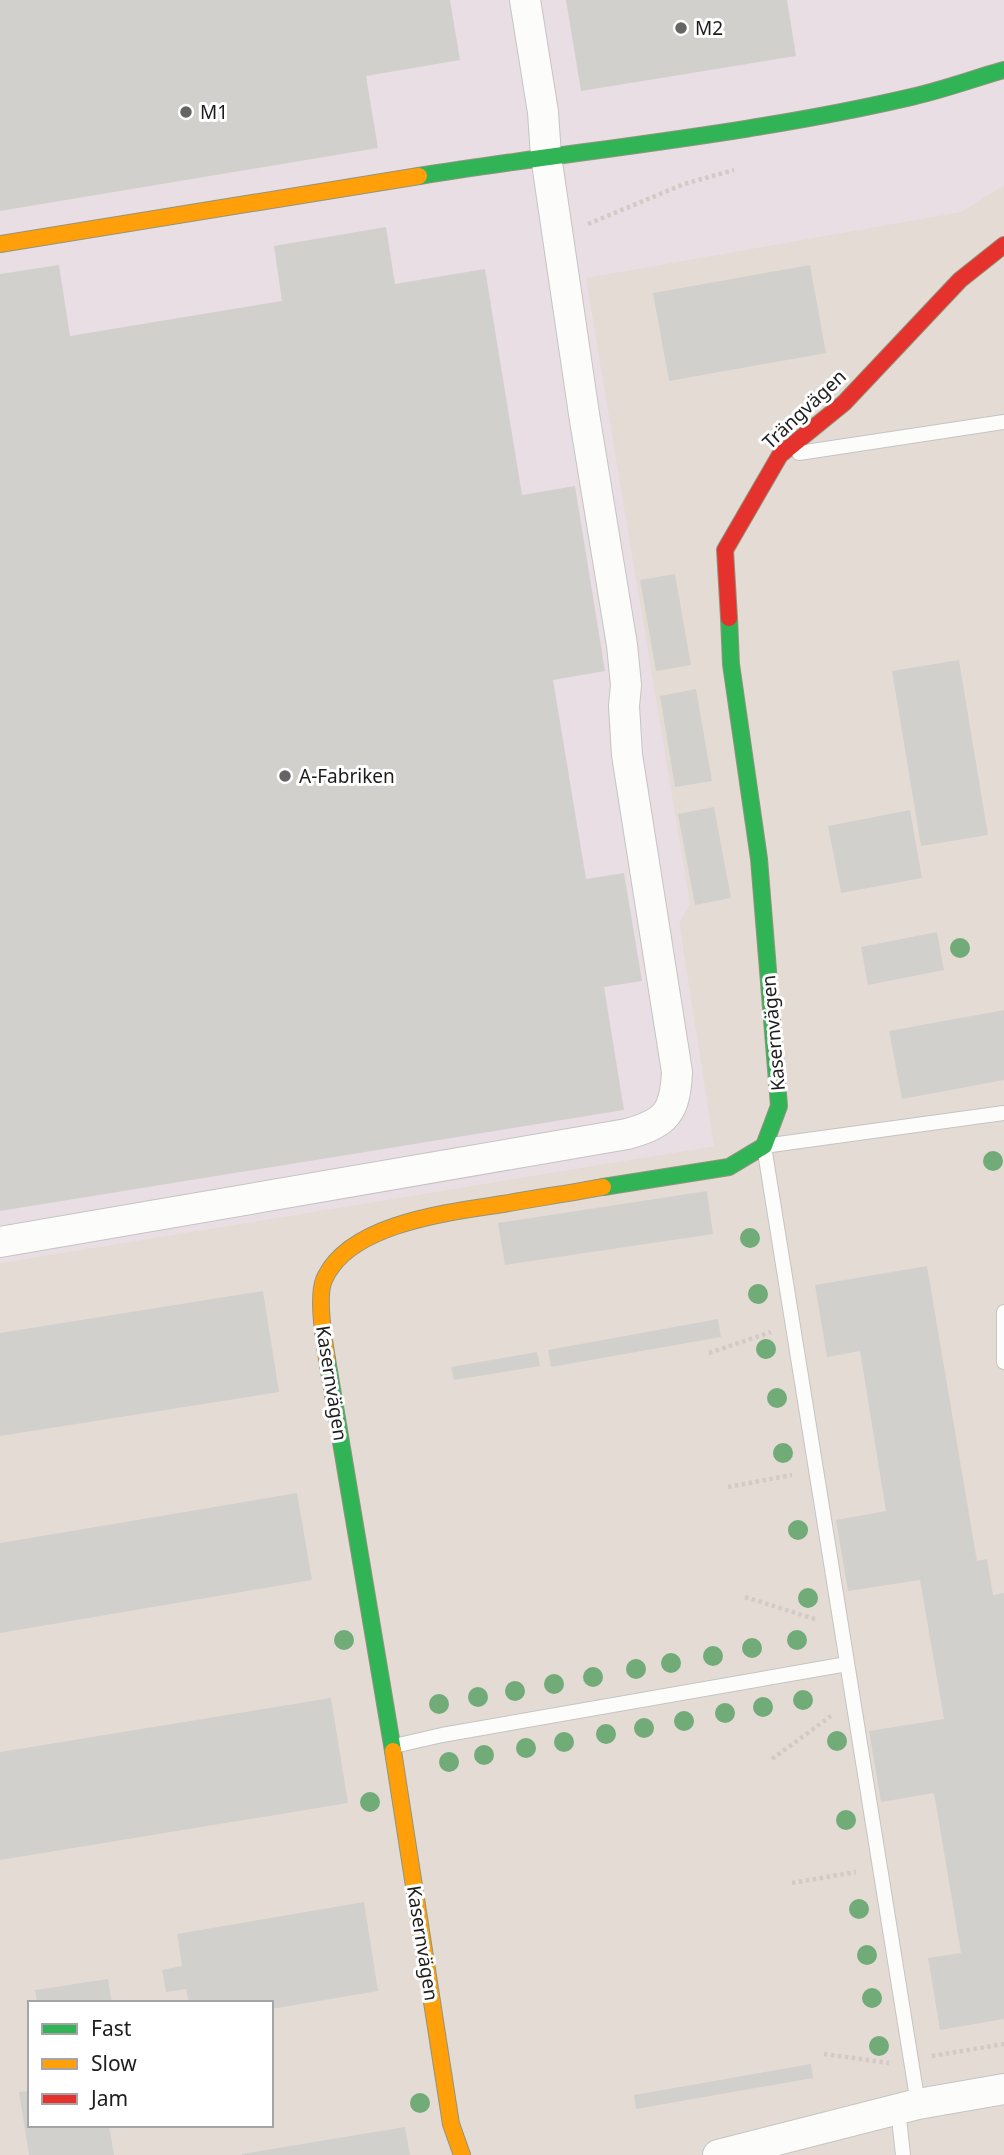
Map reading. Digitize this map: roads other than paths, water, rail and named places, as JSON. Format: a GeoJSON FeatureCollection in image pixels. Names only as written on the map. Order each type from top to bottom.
{"type":"FeatureCollection","features":[{"type":"Feature","properties":{"kind":"street"},"geometry":{"type":"LineString","coordinates":[[0,1242],[627,1133],[657,1122],[669,1111],[676,1095],[677,1072],[627,755],[624,706],[626,685],[622,645],[584,414],[525,0]]}},
{"type":"Feature","properties":{"kind":"street"},"geometry":{"type":"LineString","coordinates":[[0,244],[546,156],[776,125],[909,98],[1004,70]]}},
{"type":"Feature","properties":{"kind":"street","name":"Trängvägen"},"geometry":{"type":"LineString","coordinates":[[760,859],[731,664],[725,550],[780,455],[844,403],[960,280],[1004,245]]}},
{"type":"Feature","properties":{"kind":"street","name":"Kasernvägen"},"geometry":{"type":"LineString","coordinates":[[461,2155],[451,2124],[392,1747],[321,1325],[323,1281],[340,1257],[366,1238],[421,1217],[729,1167],[764,1146],[779,1106],[760,859]]}},
{"type":"Feature","properties":{"kind":"street"},"geometry":{"type":"LineString","coordinates":[[722,2154],[908,2107],[1004,2089]]}},
{"type":"Feature","properties":{"kind":"lane"},"geometry":{"type":"LineString","coordinates":[[780,455],[1004,422]]}},
{"type":"Feature","properties":{"kind":"lane"},"geometry":{"type":"LineString","coordinates":[[903,2155],[908,2107],[880,1868],[764,1146],[1004,1113]]}},
{"type":"Feature","properties":{"kind":"lane"},"geometry":{"type":"LineString","coordinates":[[1004,1312],[1004,1362]]}},
{"type":"Feature","properties":{"kind":"lane"},"geometry":{"type":"LineString","coordinates":[[392,1747],[455,1732],[847,1664]]}},
{"type":"Feature","properties":{"kind":"place","name":"M2"},"geometry":{"type":"Point","coordinates":[681,28]}},
{"type":"Feature","properties":{"kind":"place","name":"M1"},"geometry":{"type":"Point","coordinates":[186,112]}},
{"type":"Feature","properties":{"kind":"place","name":"A-Fabriken"},"geometry":{"type":"Point","coordinates":[285,776]}}]}
